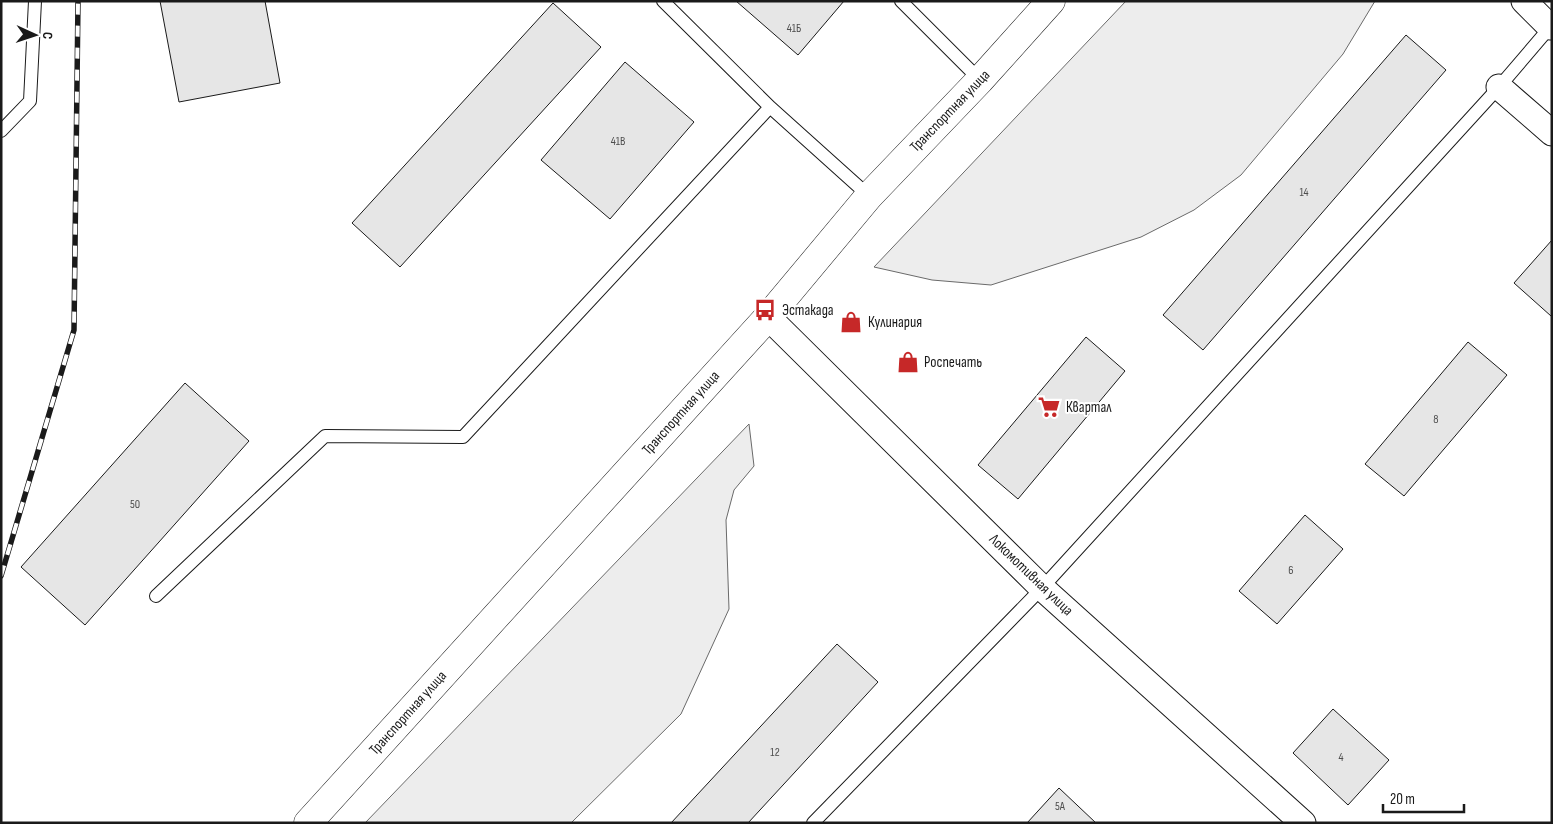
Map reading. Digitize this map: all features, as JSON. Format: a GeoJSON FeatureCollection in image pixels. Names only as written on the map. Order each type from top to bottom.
{"type":"FeatureCollection","features":[{"type":"Feature","properties":{"kind":"street","name":"Транспортная улица"},"geometry":{"type":"LineString","coordinates":[[308,823],[768,318],[869,196],[980,80],[1051,1]]}},
{"type":"Feature","properties":{"kind":"street"},"geometry":{"type":"LineString","coordinates":[[1524,1],[1551,26]]}},
{"type":"Feature","properties":{"kind":"street"},"geometry":{"type":"LineString","coordinates":[[1499,87],[1552,133]]}},
{"type":"Feature","properties":{"kind":"street","name":"Локомотивная улица"},"geometry":{"type":"LineString","coordinates":[[768,318],[1042,588],[1303,823]]}},
{"type":"Feature","properties":{"kind":"lane"},"geometry":{"type":"LineString","coordinates":[[1,131],[30,101],[35,1]]}},
{"type":"Feature","properties":{"kind":"lane"},"geometry":{"type":"LineString","coordinates":[[663,1],[770,107],[869,196]]}},
{"type":"Feature","properties":{"kind":"lane"},"geometry":{"type":"LineString","coordinates":[[901,1],[980,80]]}},
{"type":"Feature","properties":{"kind":"lane"},"geometry":{"type":"LineString","coordinates":[[813,823],[1042,588],[1499,87],[1551,26]]}},
{"type":"Feature","properties":{"kind":"lane"},"geometry":{"type":"LineString","coordinates":[[156,596],[325,436],[463,437],[770,107]]}},
{"type":"Feature","properties":{"kind":"shaded area"},"geometry":{"type":"Polygon","coordinates":[[[1126,1],[1375,1],[1343,54],[1241,175],[1194,210],[1141,237],[991,285],[932,280],[874,267],[1126,1]]]}},
{"type":"Feature","properties":{"kind":"shaded area"},"geometry":{"type":"Polygon","coordinates":[[[749,424],[754,466],[734,490],[726,520],[729,609],[681,714],[571,823],[365,823],[749,424]]]}},
{"type":"Feature","properties":{"kind":"building"},"geometry":{"type":"Polygon","coordinates":[[[160,1],[265,1],[280,83],[179,102],[160,1]]]}},
{"type":"Feature","properties":{"kind":"building"},"geometry":{"type":"Polygon","coordinates":[[[736,1],[844,1],[798,55],[736,1]]]}},
{"type":"Feature","properties":{"kind":"building"},"geometry":{"type":"Polygon","coordinates":[[[553,3],[601,47],[400,267],[352,223],[553,3]]]}},
{"type":"Feature","properties":{"kind":"building"},"geometry":{"type":"Polygon","coordinates":[[[1406,35],[1446,70],[1203,350],[1163,315],[1406,35]]]}},
{"type":"Feature","properties":{"kind":"building"},"geometry":{"type":"Polygon","coordinates":[[[625,62],[694,122],[610,219],[541,160],[625,62]]]}},
{"type":"Feature","properties":{"kind":"building"},"geometry":{"type":"Polygon","coordinates":[[[1552,240],[1552,316],[1551,316],[1514,283],[1552,240]]]}},
{"type":"Feature","properties":{"kind":"building"},"geometry":{"type":"Polygon","coordinates":[[[1086,337],[1125,371],[1018,499],[978,465],[1086,337]]]}},
{"type":"Feature","properties":{"kind":"building"},"geometry":{"type":"Polygon","coordinates":[[[1468,342],[1507,375],[1404,496],[1365,464],[1468,342]]]}},
{"type":"Feature","properties":{"kind":"building"},"geometry":{"type":"Polygon","coordinates":[[[185,383],[249,441],[85,625],[21,567],[185,383]]]}},
{"type":"Feature","properties":{"kind":"building"},"geometry":{"type":"Polygon","coordinates":[[[1305,515],[1343,549],[1277,624],[1239,591],[1305,515]]]}},
{"type":"Feature","properties":{"kind":"building"},"geometry":{"type":"Polygon","coordinates":[[[837,644],[878,682],[748,823],[671,823],[837,644]]]}},
{"type":"Feature","properties":{"kind":"building"},"geometry":{"type":"Polygon","coordinates":[[[1333,709],[1389,760],[1348,805],[1293,753],[1333,709]]]}},
{"type":"Feature","properties":{"kind":"building"},"geometry":{"type":"Polygon","coordinates":[[[1059,788],[1096,823],[1027,823],[1059,788]]]}},
{"type":"Feature","properties":{"kind":"railway"},"geometry":{"type":"LineString","coordinates":[[1,576],[74,330],[78,1]]}},
{"type":"Feature","properties":{"kind":"place","name":"Эстакада"},"geometry":{"type":"Point","coordinates":[765,310]}},
{"type":"Feature","properties":{"kind":"place","name":"Кулинария"},"geometry":{"type":"Point","coordinates":[851,322]}},
{"type":"Feature","properties":{"kind":"place","name":"Роспечать"},"geometry":{"type":"Point","coordinates":[908,362]}},
{"type":"Feature","properties":{"kind":"place","name":"Квартал"},"geometry":{"type":"Point","coordinates":[1049,407]}}]}
